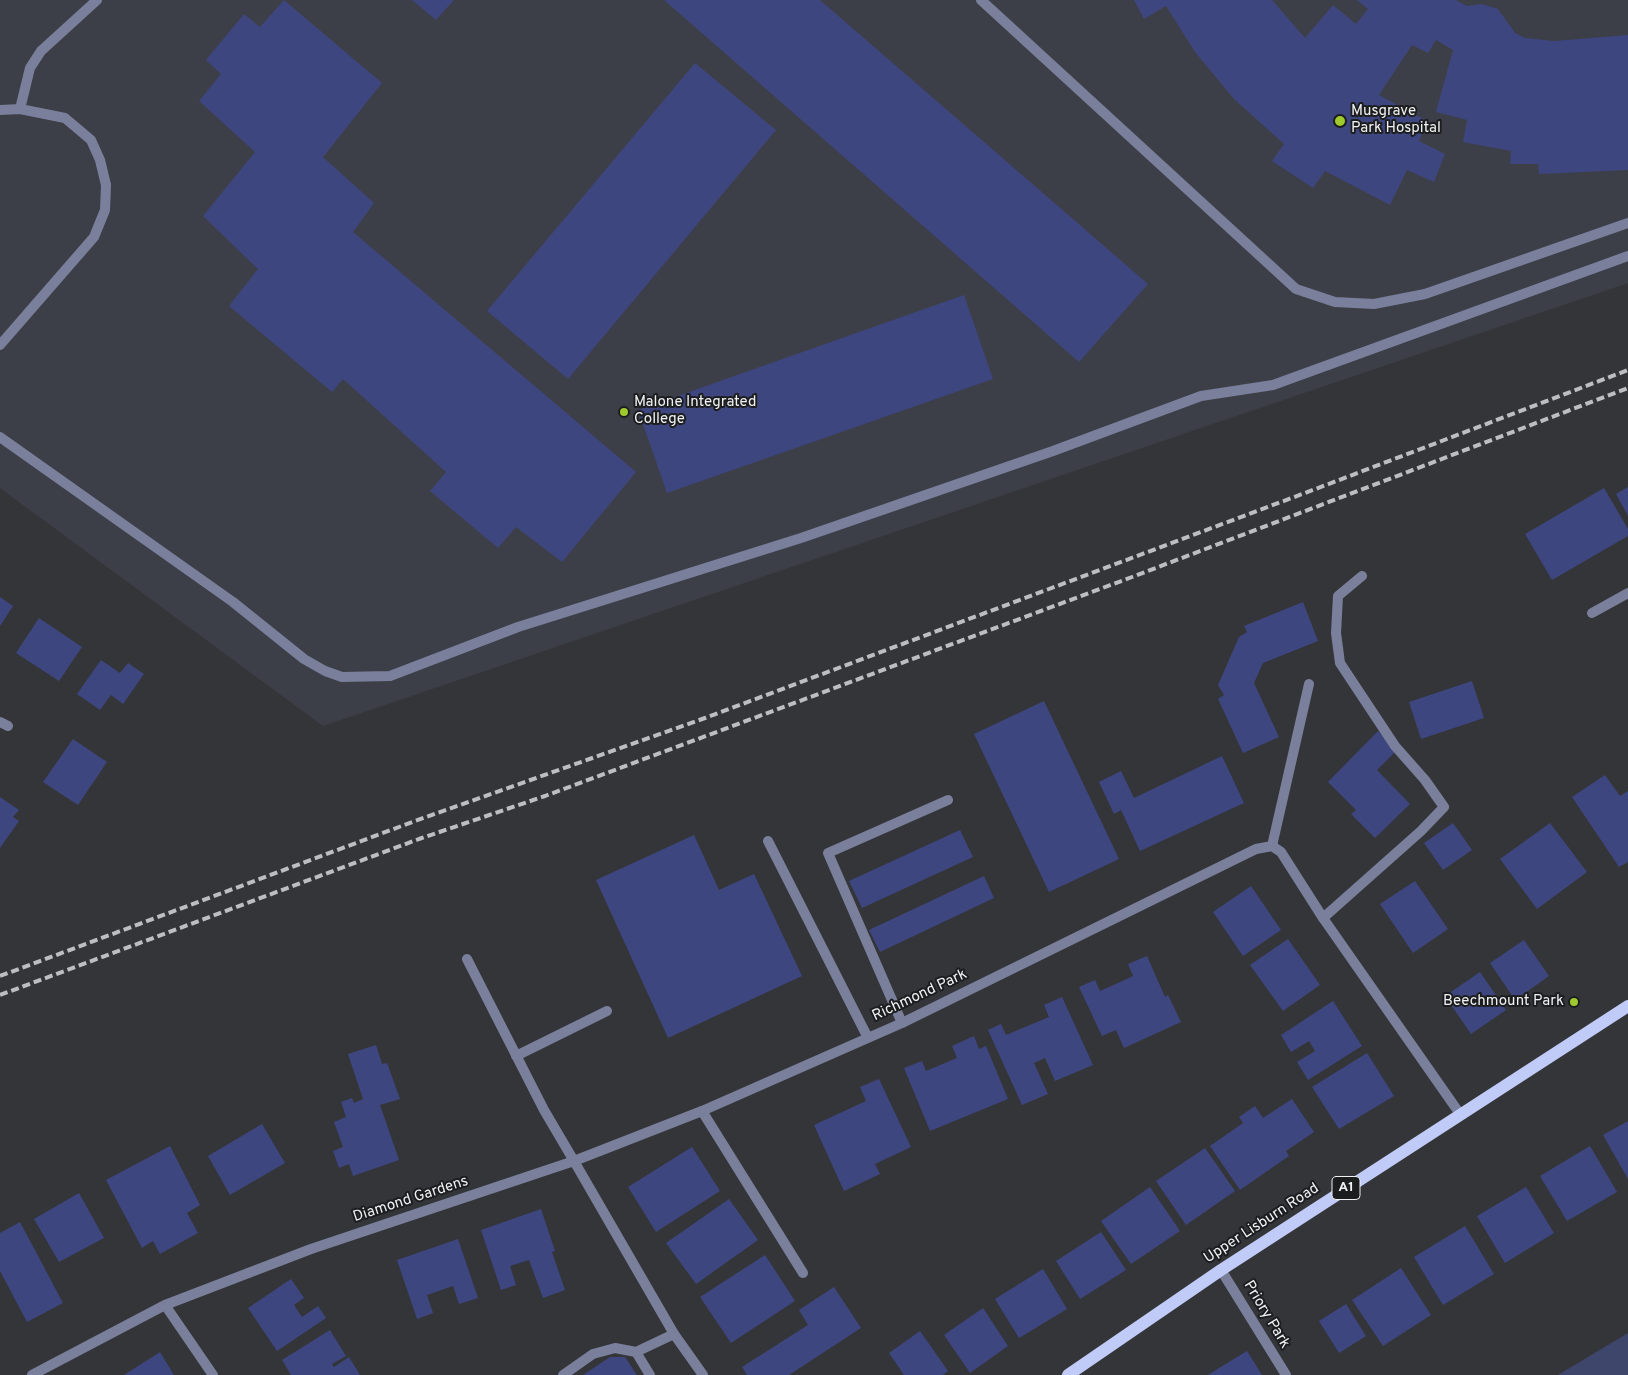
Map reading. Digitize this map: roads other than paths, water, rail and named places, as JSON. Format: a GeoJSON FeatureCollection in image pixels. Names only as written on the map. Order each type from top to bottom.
{"type":"FeatureCollection","features":[{"type":"Feature","properties":{"kind":"main road","name":"Upper Lisburn Road"},"geometry":{"type":"LineString","coordinates":[[1068,1375],[1221,1270],[1628,1006]]}},
{"type":"Feature","properties":{"kind":"street"},"geometry":{"type":"LineString","coordinates":[[20,108],[30,68],[41,51],[97,0]]}},
{"type":"Feature","properties":{"kind":"street"},"geometry":{"type":"LineString","coordinates":[[981,0],[1296,289],[1335,302],[1374,304],[1425,294],[1628,222]]}},
{"type":"Feature","properties":{"kind":"street"},"geometry":{"type":"LineString","coordinates":[[0,110],[20,108],[65,118],[91,140],[100,160],[106,185],[105,210],[94,237],[0,345]]}},
{"type":"Feature","properties":{"kind":"street"},"geometry":{"type":"LineString","coordinates":[[0,437],[233,602],[304,659],[324,671],[342,677],[390,676],[518,628],[801,538],[1044,455],[1201,396],[1273,385],[1628,256]]}},
{"type":"Feature","properties":{"kind":"street"},"geometry":{"type":"LineString","coordinates":[[1322,918],[1421,831],[1444,807],[1425,780],[1395,746],[1340,663],[1336,634],[1338,596],[1362,576]]}},
{"type":"Feature","properties":{"kind":"street"},"geometry":{"type":"LineString","coordinates":[[1592,613],[1628,593]]}},
{"type":"Feature","properties":{"kind":"street"},"geometry":{"type":"LineString","coordinates":[[1309,684],[1272,846],[1281,852],[1322,918],[1460,1114]]}},
{"type":"Feature","properties":{"kind":"street"},"geometry":{"type":"LineString","coordinates":[[902,1023],[828,853],[948,800]]}},
{"type":"Feature","properties":{"kind":"street"},"geometry":{"type":"LineString","coordinates":[[768,841],[867,1036]]}},
{"type":"Feature","properties":{"kind":"street","name":"Richmond Park"},"geometry":{"type":"LineString","coordinates":[[574,1161],[702,1111],[867,1036],[902,1023],[1256,849],[1272,846]]}},
{"type":"Feature","properties":{"kind":"street"},"geometry":{"type":"LineString","coordinates":[[467,959],[516,1056],[574,1161],[674,1334],[703,1375]]}},
{"type":"Feature","properties":{"kind":"street"},"geometry":{"type":"LineString","coordinates":[[516,1056],[607,1011]]}},
{"type":"Feature","properties":{"kind":"street"},"geometry":{"type":"LineString","coordinates":[[702,1111],[803,1273]]}},
{"type":"Feature","properties":{"kind":"street","name":"Diamond Gardens"},"geometry":{"type":"LineString","coordinates":[[32,1375],[165,1306],[311,1249],[574,1161]]}},
{"type":"Feature","properties":{"kind":"street","name":"Priory Park"},"geometry":{"type":"LineString","coordinates":[[1221,1270],[1286,1375]]}},
{"type":"Feature","properties":{"kind":"street"},"geometry":{"type":"LineString","coordinates":[[165,1306],[213,1375]]}},
{"type":"Feature","properties":{"kind":"street"},"geometry":{"type":"LineString","coordinates":[[563,1375],[593,1354],[615,1348],[636,1352],[674,1334]]}},
{"type":"Feature","properties":{"kind":"street"},"geometry":{"type":"LineString","coordinates":[[636,1352],[650,1375]]}},
{"type":"Feature","properties":{"kind":"railway"},"geometry":{"type":"LineString","coordinates":[[0,976],[415,821],[705,718],[1628,370]]}},
{"type":"Feature","properties":{"kind":"railway"},"geometry":{"type":"LineString","coordinates":[[0,995],[419,839],[545,796],[1132,577],[1628,388]]}},
{"type":"Feature","properties":{"kind":"place","name":"Musgrave Park Hospital"},"geometry":{"type":"Point","coordinates":[1340,121]}},
{"type":"Feature","properties":{"kind":"place","name":"Malone Integrated College"},"geometry":{"type":"Point","coordinates":[624,412]}},
{"type":"Feature","properties":{"kind":"place","name":"Beechmount Park"},"geometry":{"type":"Point","coordinates":[1574,1002]}}]}
